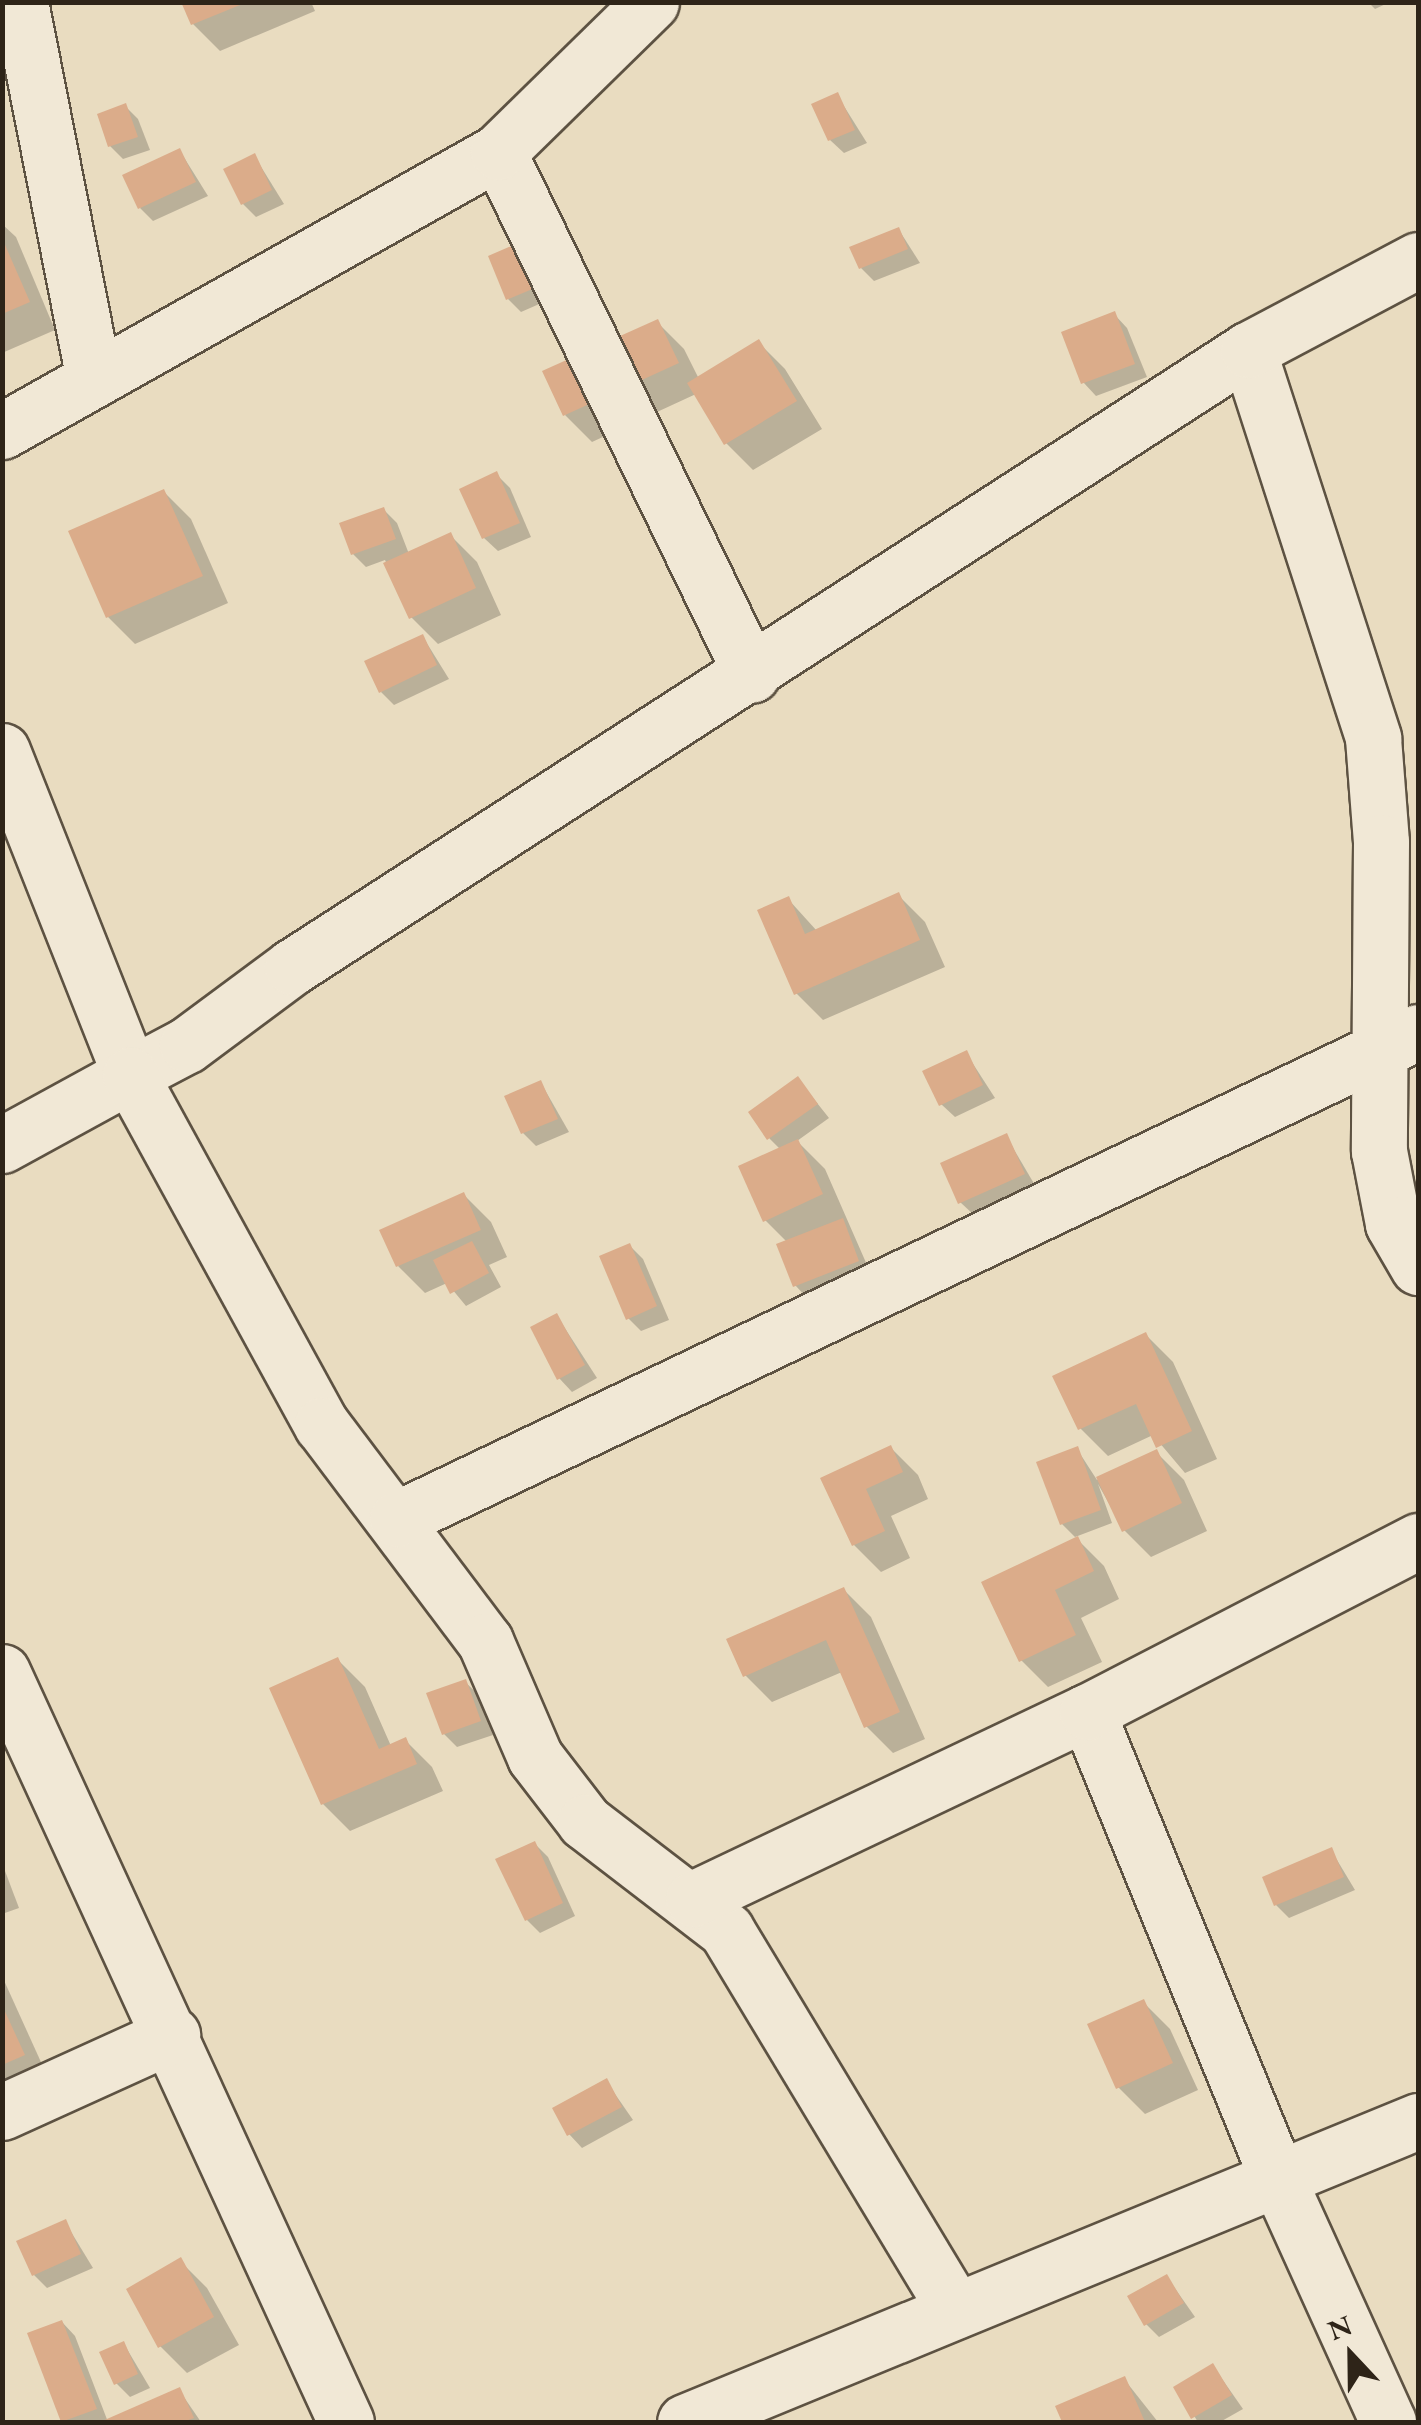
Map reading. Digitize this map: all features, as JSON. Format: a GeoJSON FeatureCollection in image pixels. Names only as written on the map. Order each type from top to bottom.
{"type":"FeatureCollection","features":[{"type":"Feature","properties":{"kind":"street"},"geometry":{"type":"LineString","coordinates":[[20,2],[94,379]]}},
{"type":"Feature","properties":{"kind":"street"},"geometry":{"type":"LineString","coordinates":[[2,431],[498,152],[641,7]]}},
{"type":"Feature","properties":{"kind":"street"},"geometry":{"type":"LineString","coordinates":[[498,152],[752,675]]}},
{"type":"Feature","properties":{"kind":"street"},"geometry":{"type":"LineString","coordinates":[[2,1145],[187,1045],[292,966],[752,675],[1248,350],[1418,260]]}},
{"type":"Feature","properties":{"kind":"street"},"geometry":{"type":"LineString","coordinates":[[1248,350],[1372,738],[1400,1040],[1379,1150],[1393,1224],[1418,1267]]}},
{"type":"Feature","properties":{"kind":"street"},"geometry":{"type":"LineString","coordinates":[[2,750],[130,1075],[322,1425],[397,1519],[485,1641],[535,1757],[556,1788],[585,1822],[693,1899],[754,1968],[956,2310]]}},
{"type":"Feature","properties":{"kind":"street"},"geometry":{"type":"LineString","coordinates":[[397,1519],[1400,1040]]}},
{"type":"Feature","properties":{"kind":"street"},"geometry":{"type":"LineString","coordinates":[[693,1899],[1087,1712],[1418,1540]]}},
{"type":"Feature","properties":{"kind":"street"},"geometry":{"type":"LineString","coordinates":[[2,1672],[346,2422]]}},
{"type":"Feature","properties":{"kind":"street"},"geometry":{"type":"LineString","coordinates":[[1087,1712],[1277,2177],[1388,2422]]}},
{"type":"Feature","properties":{"kind":"street"},"geometry":{"type":"LineString","coordinates":[[2,2112],[172,2036]]}},
{"type":"Feature","properties":{"kind":"street"},"geometry":{"type":"LineString","coordinates":[[685,2422],[1418,2120]]}},
{"type":"Feature","properties":{"kind":"building"},"geometry":{"type":"Polygon","coordinates":[[[181,2],[245,2],[245,3],[191,25],[181,2]]]}},
{"type":"Feature","properties":{"kind":"building"},"geometry":{"type":"Polygon","coordinates":[[[838,92],[855,130],[828,141],[811,104],[838,92]]]}},
{"type":"Feature","properties":{"kind":"building"},"geometry":{"type":"Polygon","coordinates":[[[126,103],[138,137],[108,147],[97,114],[126,103]]]}},
{"type":"Feature","properties":{"kind":"building"},"geometry":{"type":"Polygon","coordinates":[[[180,148],[196,182],[138,209],[122,175],[180,148]]]}},
{"type":"Feature","properties":{"kind":"building"},"geometry":{"type":"Polygon","coordinates":[[[255,153],[272,190],[241,205],[223,169],[255,153]]]}},
{"type":"Feature","properties":{"kind":"building"},"geometry":{"type":"Polygon","coordinates":[[[899,227],[908,249],[859,269],[849,247],[899,227]]]}},
{"type":"Feature","properties":{"kind":"building"},"geometry":{"type":"Polygon","coordinates":[[[2,238],[30,302],[2,314],[2,238]]]}},
{"type":"Feature","properties":{"kind":"building"},"geometry":{"type":"Polygon","coordinates":[[[523,241],[542,285],[506,300],[488,256],[523,241]]]}},
{"type":"Feature","properties":{"kind":"building"},"geometry":{"type":"Polygon","coordinates":[[[1115,311],[1135,364],[1081,384],[1061,332],[1115,311]]]}},
{"type":"Feature","properties":{"kind":"building"},"geometry":{"type":"Polygon","coordinates":[[[658,319],[679,363],[563,416],[542,371],[658,319]]]}},
{"type":"Feature","properties":{"kind":"building"},"geometry":{"type":"Polygon","coordinates":[[[759,339],[797,401],[724,445],[687,383],[759,339]]]}},
{"type":"Feature","properties":{"kind":"building"},"geometry":{"type":"Polygon","coordinates":[[[497,471],[520,523],[482,539],[459,489],[497,471]]]}},
{"type":"Feature","properties":{"kind":"building"},"geometry":{"type":"Polygon","coordinates":[[[164,489],[203,576],[106,618],[68,531],[164,489]]]}},
{"type":"Feature","properties":{"kind":"building"},"geometry":{"type":"Polygon","coordinates":[[[384,507],[396,539],[351,555],[339,523],[384,507]]]}},
{"type":"Feature","properties":{"kind":"building"},"geometry":{"type":"Polygon","coordinates":[[[451,532],[476,588],[409,619],[383,563],[451,532]]]}},
{"type":"Feature","properties":{"kind":"building"},"geometry":{"type":"Polygon","coordinates":[[[423,634],[437,665],[379,693],[364,661],[423,634]]]}},
{"type":"Feature","properties":{"kind":"building"},"geometry":{"type":"Polygon","coordinates":[[[899,892],[920,940],[794,995],[757,910],[789,896],[805,934],[899,892]]]}},
{"type":"Feature","properties":{"kind":"building"},"geometry":{"type":"Polygon","coordinates":[[[967,1050],[983,1085],[939,1106],[922,1071],[967,1050]]]}},
{"type":"Feature","properties":{"kind":"building"},"geometry":{"type":"Polygon","coordinates":[[[798,1076],[818,1104],[767,1140],[748,1112],[798,1076]]]}},
{"type":"Feature","properties":{"kind":"building"},"geometry":{"type":"Polygon","coordinates":[[[541,1080],[558,1119],[521,1134],[504,1096],[541,1080]]]}},
{"type":"Feature","properties":{"kind":"building"},"geometry":{"type":"Polygon","coordinates":[[[1007,1133],[1025,1174],[958,1204],[940,1163],[1007,1133]]]}},
{"type":"Feature","properties":{"kind":"building"},"geometry":{"type":"Polygon","coordinates":[[[798,1139],[823,1194],[763,1222],[738,1166],[798,1139]]]}},
{"type":"Feature","properties":{"kind":"building"},"geometry":{"type":"Polygon","coordinates":[[[464,1192],[481,1230],[396,1267],[379,1230],[464,1192]]]}},
{"type":"Feature","properties":{"kind":"building"},"geometry":{"type":"Polygon","coordinates":[[[843,1218],[859,1261],[793,1287],[776,1244],[843,1218]]]}},
{"type":"Feature","properties":{"kind":"building"},"geometry":{"type":"Polygon","coordinates":[[[472,1241],[489,1273],[450,1294],[433,1260],[472,1241]]]}},
{"type":"Feature","properties":{"kind":"building"},"geometry":{"type":"Polygon","coordinates":[[[630,1243],[657,1306],[626,1320],[599,1256],[630,1243]]]}},
{"type":"Feature","properties":{"kind":"building"},"geometry":{"type":"Polygon","coordinates":[[[557,1313],[585,1365],[557,1380],[530,1327],[557,1313]]]}},
{"type":"Feature","properties":{"kind":"building"},"geometry":{"type":"Polygon","coordinates":[[[1146,1332],[1192,1431],[1156,1448],[1136,1404],[1078,1430],[1052,1376],[1146,1332]]]}},
{"type":"Feature","properties":{"kind":"building"},"geometry":{"type":"Polygon","coordinates":[[[891,1445],[903,1472],[866,1489],[885,1531],[852,1546],[820,1478],[891,1445]]]}},
{"type":"Feature","properties":{"kind":"building"},"geometry":{"type":"Polygon","coordinates":[[[1078,1446],[1101,1510],[1060,1525],[1036,1462],[1078,1446]]]}},
{"type":"Feature","properties":{"kind":"building"},"geometry":{"type":"Polygon","coordinates":[[[1157,1449],[1182,1503],[1122,1532],[1096,1477],[1157,1449]]]}},
{"type":"Feature","properties":{"kind":"building"},"geometry":{"type":"Polygon","coordinates":[[[1078,1536],[1094,1571],[1055,1590],[1076,1635],[1019,1662],[981,1582],[1078,1536]]]}},
{"type":"Feature","properties":{"kind":"building"},"geometry":{"type":"Polygon","coordinates":[[[844,1587],[900,1712],[864,1728],[826,1640],[743,1677],[726,1639],[844,1587]]]}},
{"type":"Feature","properties":{"kind":"building"},"geometry":{"type":"Polygon","coordinates":[[[338,1657],[379,1749],[406,1737],[417,1764],[321,1805],[269,1688],[338,1657]]]}},
{"type":"Feature","properties":{"kind":"building"},"geometry":{"type":"Polygon","coordinates":[[[466,1679],[481,1721],[442,1735],[426,1693],[466,1679]]]}},
{"type":"Feature","properties":{"kind":"building"},"geometry":{"type":"Polygon","coordinates":[[[535,1841],[563,1903],[525,1921],[495,1859],[535,1841]]]}},
{"type":"Feature","properties":{"kind":"building"},"geometry":{"type":"Polygon","coordinates":[[[1332,1847],[1344,1877],[1274,1906],[1262,1877],[1332,1847]]]}},
{"type":"Feature","properties":{"kind":"building"},"geometry":{"type":"Polygon","coordinates":[[[1144,1999],[1173,2063],[1116,2089],[1087,2024],[1144,1999]]]}},
{"type":"Feature","properties":{"kind":"building"},"geometry":{"type":"Polygon","coordinates":[[[2,2005],[25,2055],[2,2065],[2,2005]]]}},
{"type":"Feature","properties":{"kind":"building"},"geometry":{"type":"Polygon","coordinates":[[[607,2078],[622,2107],[567,2136],[552,2108],[607,2078]]]}},
{"type":"Feature","properties":{"kind":"building"},"geometry":{"type":"Polygon","coordinates":[[[66,2219],[81,2254],[32,2276],[16,2241],[66,2219]]]}},
{"type":"Feature","properties":{"kind":"building"},"geometry":{"type":"Polygon","coordinates":[[[181,2257],[214,2317],[158,2348],[126,2289],[181,2257]]]}},
{"type":"Feature","properties":{"kind":"building"},"geometry":{"type":"Polygon","coordinates":[[[1167,2274],[1184,2303],[1144,2326],[1127,2296],[1167,2274]]]}},
{"type":"Feature","properties":{"kind":"building"},"geometry":{"type":"Polygon","coordinates":[[[62,2320],[97,2409],[61,2422],[27,2333],[62,2320]]]}},
{"type":"Feature","properties":{"kind":"building"},"geometry":{"type":"Polygon","coordinates":[[[124,2341],[138,2374],[114,2385],[99,2352],[124,2341]]]}},
{"type":"Feature","properties":{"kind":"building"},"geometry":{"type":"Polygon","coordinates":[[[1213,2363],[1232,2395],[1191,2419],[1173,2387],[1213,2363]]]}},
{"type":"Feature","properties":{"kind":"building"},"geometry":{"type":"Polygon","coordinates":[[[1125,2376],[1145,2422],[1062,2422],[1055,2406],[1125,2376]]]}},
{"type":"Feature","properties":{"kind":"building"},"geometry":{"type":"Polygon","coordinates":[[[180,2387],[194,2418],[183,2422],[100,2422],[180,2387]]]}}]}
